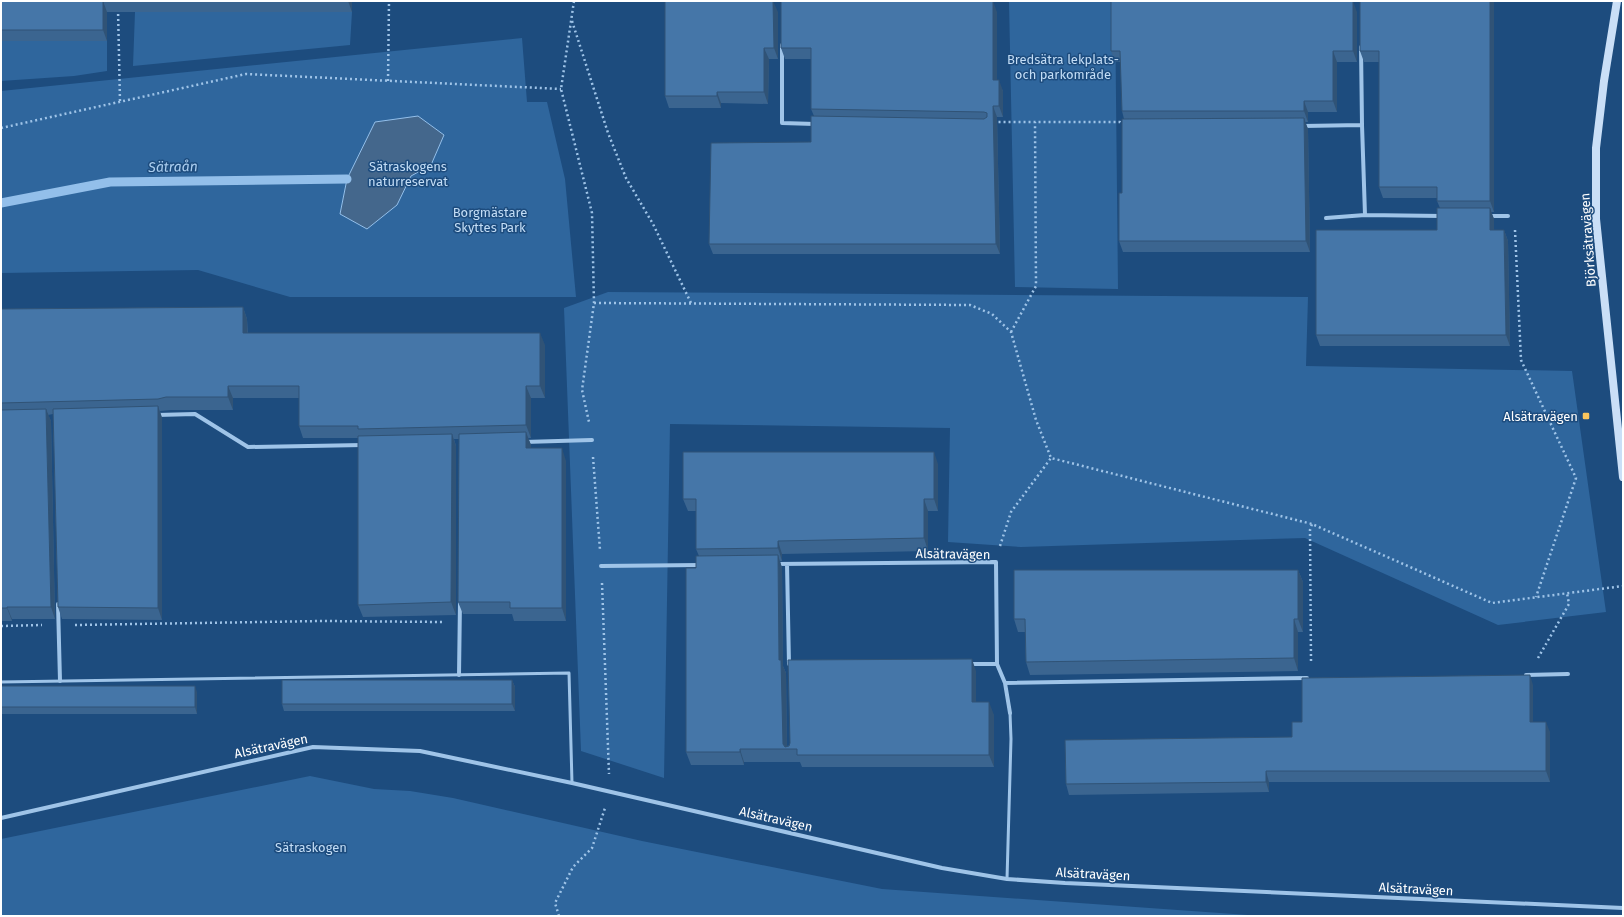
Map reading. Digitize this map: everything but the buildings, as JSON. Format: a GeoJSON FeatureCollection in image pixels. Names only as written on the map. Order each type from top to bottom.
{"type":"FeatureCollection","features":[{"type":"Feature","properties":{"kind":"street","name":"Björksätravägen"},"geometry":{"type":"LineString","coordinates":[[1617,1],[1604,81],[1596,148],[1596,219],[1623,477]]}},
{"type":"Feature","properties":{"kind":"street"},"geometry":{"type":"LineString","coordinates":[[782,39],[782,123],[822,124]]}},
{"type":"Feature","properties":{"kind":"street"},"geometry":{"type":"LineString","coordinates":[[1361,40],[1365,216]]}},
{"type":"Feature","properties":{"kind":"street"},"geometry":{"type":"LineString","coordinates":[[1299,126],[1362,125]]}},
{"type":"Feature","properties":{"kind":"street"},"geometry":{"type":"LineString","coordinates":[[1326,218],[1365,216],[1444,216]]}},
{"type":"Feature","properties":{"kind":"street"},"geometry":{"type":"LineString","coordinates":[[1484,216],[1508,216]]}},
{"type":"Feature","properties":{"kind":"street"},"geometry":{"type":"LineString","coordinates":[[148,416],[195,414],[248,447],[366,445]]}},
{"type":"Feature","properties":{"kind":"street"},"geometry":{"type":"LineString","coordinates":[[515,442],[592,440]]}},
{"type":"Feature","properties":{"kind":"street","name":"Alsätravägen"},"geometry":{"type":"LineString","coordinates":[[771,564],[996,562],[997,664],[1005,683],[1010,713]]}},
{"type":"Feature","properties":{"kind":"street"},"geometry":{"type":"LineString","coordinates":[[787,564],[789,671]]}},
{"type":"Feature","properties":{"kind":"street"},"geometry":{"type":"LineString","coordinates":[[601,566],[710,565]]}},
{"type":"Feature","properties":{"kind":"street"},"geometry":{"type":"LineString","coordinates":[[460,598],[460,675]]}},
{"type":"Feature","properties":{"kind":"street"},"geometry":{"type":"LineString","coordinates":[[58,601],[60,681]]}},
{"type":"Feature","properties":{"kind":"street"},"geometry":{"type":"LineString","coordinates":[[789,663],[797,663]]}},
{"type":"Feature","properties":{"kind":"street"},"geometry":{"type":"LineString","coordinates":[[966,664],[997,664]]}},
{"type":"Feature","properties":{"kind":"street"},"geometry":{"type":"LineString","coordinates":[[1518,675],[1568,674]]}},
{"type":"Feature","properties":{"kind":"street"},"geometry":{"type":"LineString","coordinates":[[1005,683],[1311,678]]}},
{"type":"Feature","properties":{"kind":"street","name":"Alsätravägen"},"geometry":{"type":"LineString","coordinates":[[1,818],[312,747],[420,751],[572,782],[942,868],[1007,879],[1073,884],[1623,908]]}},
{"type":"Feature","properties":{"kind":"lane"},"geometry":{"type":"LineString","coordinates":[[1,682],[569,673],[572,782]]}},
{"type":"Feature","properties":{"kind":"lane"},"geometry":{"type":"LineString","coordinates":[[1007,879],[1011,739],[1010,713]]}},
{"type":"Feature","properties":{"kind":"path"},"geometry":{"type":"LineString","coordinates":[[118,1],[120,102]]}},
{"type":"Feature","properties":{"kind":"path"},"geometry":{"type":"LineString","coordinates":[[388,81],[390,1]]}},
{"type":"Feature","properties":{"kind":"path"},"geometry":{"type":"LineString","coordinates":[[559,916],[555,904],[573,867],[592,848],[610,792],[601,566],[592,440],[582,390],[594,303],[592,213],[561,89],[574,1]]}},
{"type":"Feature","properties":{"kind":"path"},"geometry":{"type":"LineString","coordinates":[[571,21],[608,133],[626,178],[653,224],[691,303]]}},
{"type":"Feature","properties":{"kind":"path"},"geometry":{"type":"LineString","coordinates":[[1,128],[246,74],[561,89]]}},
{"type":"Feature","properties":{"kind":"path"},"geometry":{"type":"LineString","coordinates":[[988,126],[998,122],[1120,122],[1126,126]]}},
{"type":"Feature","properties":{"kind":"path"},"geometry":{"type":"LineString","coordinates":[[1011,332],[1036,286],[1035,122]]}},
{"type":"Feature","properties":{"kind":"path"},"geometry":{"type":"LineString","coordinates":[[1508,216],[1515,226],[1521,360],[1576,478],[1536,597]]}},
{"type":"Feature","properties":{"kind":"path"},"geometry":{"type":"LineString","coordinates":[[594,303],[970,305],[992,314],[1011,332],[1036,420],[1051,458]]}},
{"type":"Feature","properties":{"kind":"path"},"geometry":{"type":"LineString","coordinates":[[1051,458],[1312,524],[1492,603],[1623,586]]}},
{"type":"Feature","properties":{"kind":"path"},"geometry":{"type":"LineString","coordinates":[[996,562],[1011,512],[1051,458]]}},
{"type":"Feature","properties":{"kind":"path"},"geometry":{"type":"LineString","coordinates":[[1311,678],[1310,530],[1312,524]]}},
{"type":"Feature","properties":{"kind":"path"},"geometry":{"type":"LineString","coordinates":[[1534,664],[1569,604],[1567,593]]}},
{"type":"Feature","properties":{"kind":"path"},"geometry":{"type":"LineString","coordinates":[[1,626],[322,621],[460,622]]}},
{"type":"Feature","properties":{"kind":"green space","name":"Bredsätra lekplats- och parkområde"},"geometry":{"type":"Polygon","coordinates":[[[1009,1],[1115,1],[1118,289],[1015,287],[1009,1]]]}},
{"type":"Feature","properties":{"kind":"green space"},"geometry":{"type":"Polygon","coordinates":[[[135,12],[352,12],[350,45],[133,66],[135,12]]]}},
{"type":"Feature","properties":{"kind":"green space","name":"Sätraskogens naturreservat"},"geometry":{"type":"Polygon","coordinates":[[[522,38],[527,102],[547,102],[565,179],[576,297],[290,297],[198,270],[1,273],[1,91],[522,38]]]}},
{"type":"Feature","properties":{"kind":"green space"},"geometry":{"type":"Polygon","coordinates":[[[1,41],[107,41],[107,71],[74,76],[1,81],[1,41]]]}},
{"type":"Feature","properties":{"kind":"green space"},"geometry":{"type":"Polygon","coordinates":[[[608,292],[1308,297],[1306,366],[1572,371],[1606,612],[1498,625],[1305,538],[1021,547],[948,542],[950,428],[670,424],[664,778],[581,751],[564,308],[608,292]]]}},
{"type":"Feature","properties":{"kind":"green space","name":"Sätraskogen"},"geometry":{"type":"Polygon","coordinates":[[[310,776],[374,789],[410,791],[453,798],[642,841],[882,889],[1262,916],[1,916],[1,839],[310,776]]]}},
{"type":"Feature","properties":{"kind":"shaded area"},"geometry":{"type":"Polygon","coordinates":[[[418,116],[444,135],[431,165],[411,176],[397,205],[367,229],[340,214],[347,179],[375,122],[418,116]]]}},
{"type":"Feature","properties":{"kind":"waterway","name":"Sätraån"},"geometry":{"type":"LineString","coordinates":[[1,203],[110,182],[347,179]]}},
{"type":"Feature","properties":{"kind":"place","name":"Alsätravägen"},"geometry":{"type":"Point","coordinates":[1586,416]}},
{"type":"Feature","properties":{"kind":"park label","name":"Borgmästare Skyttes Park"},"geometry":{"type":"Point","coordinates":[490,220]}}]}
